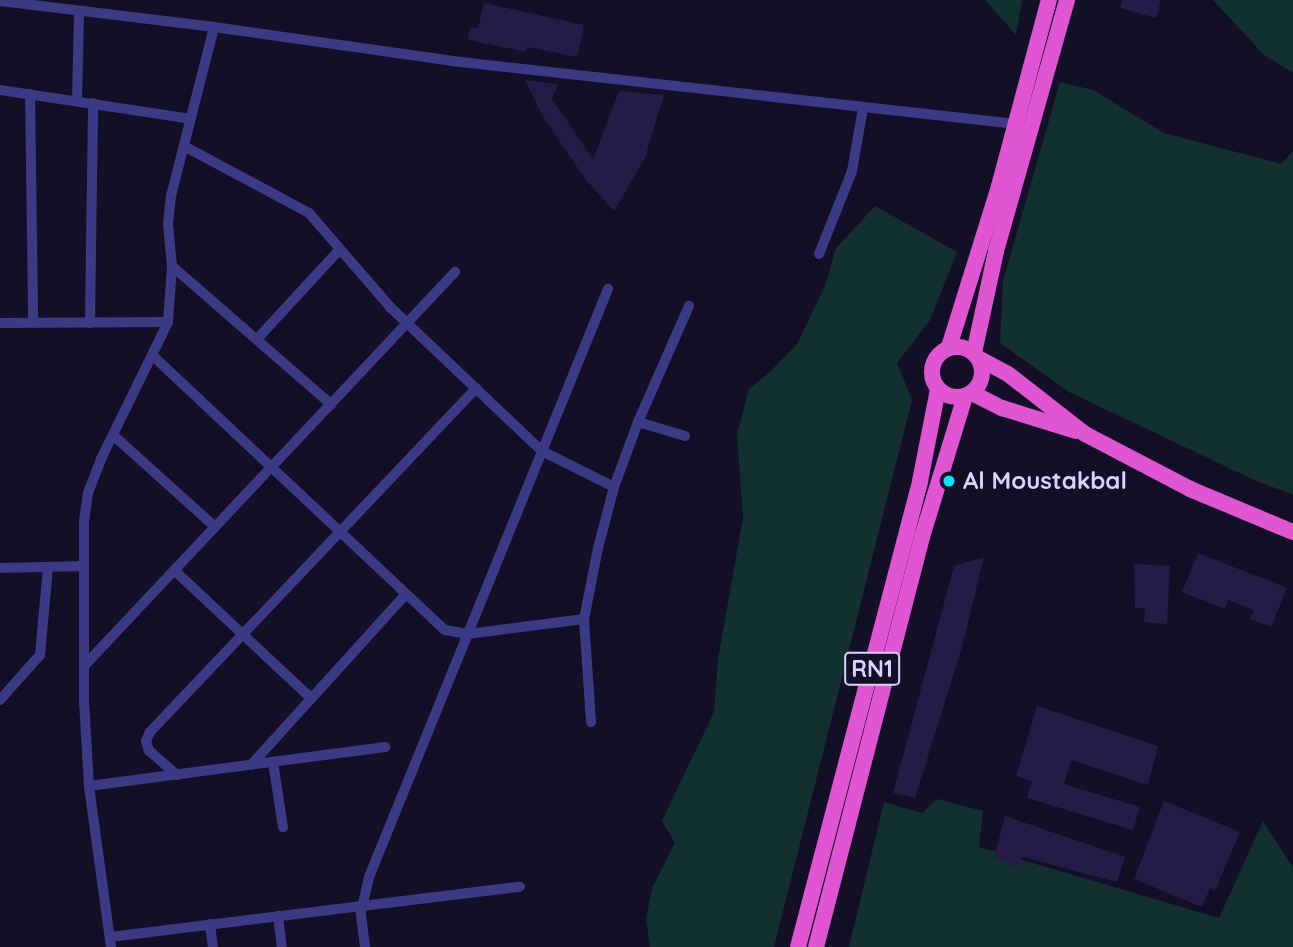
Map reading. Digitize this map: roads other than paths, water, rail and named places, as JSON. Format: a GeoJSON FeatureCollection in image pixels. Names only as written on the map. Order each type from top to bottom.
{"type":"FeatureCollection","features":[{"type":"Feature","properties":{"kind":"highway","name":"RN1"},"geometry":{"type":"LineString","coordinates":[[797,947],[917,494],[938,389],[931,369],[937,355],[949,347],[1016,124],[1049,0]]}},
{"type":"Feature","properties":{"kind":"highway","name":"RN1"},"geometry":{"type":"LineString","coordinates":[[816,947],[922,537],[968,394],[982,376],[976,356],[996,251],[1067,0]]}},
{"type":"Feature","properties":{"kind":"highway"},"geometry":{"type":"LineString","coordinates":[[949,347],[959,346],[1008,374],[1085,434],[1191,489],[1293,532]]}},
{"type":"Feature","properties":{"kind":"highway"},"geometry":{"type":"LineString","coordinates":[[938,389],[947,395],[968,394],[1027,417],[1085,434]]}},
{"type":"Feature","properties":{"kind":"street"},"geometry":{"type":"LineString","coordinates":[[0,1],[214,27],[452,61],[1016,124]]}},
{"type":"Feature","properties":{"kind":"street"},"geometry":{"type":"LineString","coordinates":[[77,101],[79,11]]}},
{"type":"Feature","properties":{"kind":"street"},"geometry":{"type":"LineString","coordinates":[[214,27],[171,196],[168,224],[173,266],[168,322],[88,493],[84,521],[89,786],[110,942],[210,924],[520,887]]}},
{"type":"Feature","properties":{"kind":"street"},"geometry":{"type":"LineString","coordinates":[[0,90],[191,118]]}},
{"type":"Feature","properties":{"kind":"street"},"geometry":{"type":"LineString","coordinates":[[30,94],[33,323]]}},
{"type":"Feature","properties":{"kind":"street"},"geometry":{"type":"LineString","coordinates":[[90,323],[93,103]]}},
{"type":"Feature","properties":{"kind":"street"},"geometry":{"type":"LineString","coordinates":[[819,254],[852,171],[863,108]]}},
{"type":"Feature","properties":{"kind":"street"},"geometry":{"type":"LineString","coordinates":[[184,146],[309,213],[407,323],[542,452],[614,487]]}},
{"type":"Feature","properties":{"kind":"street"},"geometry":{"type":"LineString","coordinates":[[257,340],[340,249]]}},
{"type":"Feature","properties":{"kind":"street"},"geometry":{"type":"LineString","coordinates":[[173,266],[331,404]]}},
{"type":"Feature","properties":{"kind":"street"},"geometry":{"type":"LineString","coordinates":[[85,666],[455,272]]}},
{"type":"Feature","properties":{"kind":"street"},"geometry":{"type":"LineString","coordinates":[[365,947],[362,906],[369,877],[608,289]]}},
{"type":"Feature","properties":{"kind":"street"},"geometry":{"type":"LineString","coordinates":[[591,722],[584,619],[614,487],[638,422],[689,306]]}},
{"type":"Feature","properties":{"kind":"street"},"geometry":{"type":"LineString","coordinates":[[0,323],[168,322]]}},
{"type":"Feature","properties":{"kind":"street"},"geometry":{"type":"LineString","coordinates":[[153,356],[445,629],[468,634],[584,619]]}},
{"type":"Feature","properties":{"kind":"street"},"geometry":{"type":"LineString","coordinates":[[177,775],[149,751],[148,736],[476,388]]}},
{"type":"Feature","properties":{"kind":"street"},"geometry":{"type":"LineString","coordinates":[[638,422],[685,436]]}},
{"type":"Feature","properties":{"kind":"street"},"geometry":{"type":"LineString","coordinates":[[113,435],[215,527]]}},
{"type":"Feature","properties":{"kind":"street"},"geometry":{"type":"LineString","coordinates":[[0,568],[84,566]]}},
{"type":"Feature","properties":{"kind":"street"},"geometry":{"type":"LineString","coordinates":[[0,700],[40,655],[48,567]]}},
{"type":"Feature","properties":{"kind":"street"},"geometry":{"type":"LineString","coordinates":[[174,570],[311,698]]}},
{"type":"Feature","properties":{"kind":"street"},"geometry":{"type":"LineString","coordinates":[[251,765],[406,594]]}},
{"type":"Feature","properties":{"kind":"street"},"geometry":{"type":"LineString","coordinates":[[89,786],[386,747]]}},
{"type":"Feature","properties":{"kind":"street"},"geometry":{"type":"LineString","coordinates":[[273,762],[283,827]]}},
{"type":"Feature","properties":{"kind":"street"},"geometry":{"type":"LineString","coordinates":[[278,916],[282,947]]}},
{"type":"Feature","properties":{"kind":"street"},"geometry":{"type":"LineString","coordinates":[[210,924],[213,947]]}},
{"type":"Feature","properties":{"kind":"place","name":"Al Moustakbal"},"geometry":{"type":"Point","coordinates":[949,481]}}]}
